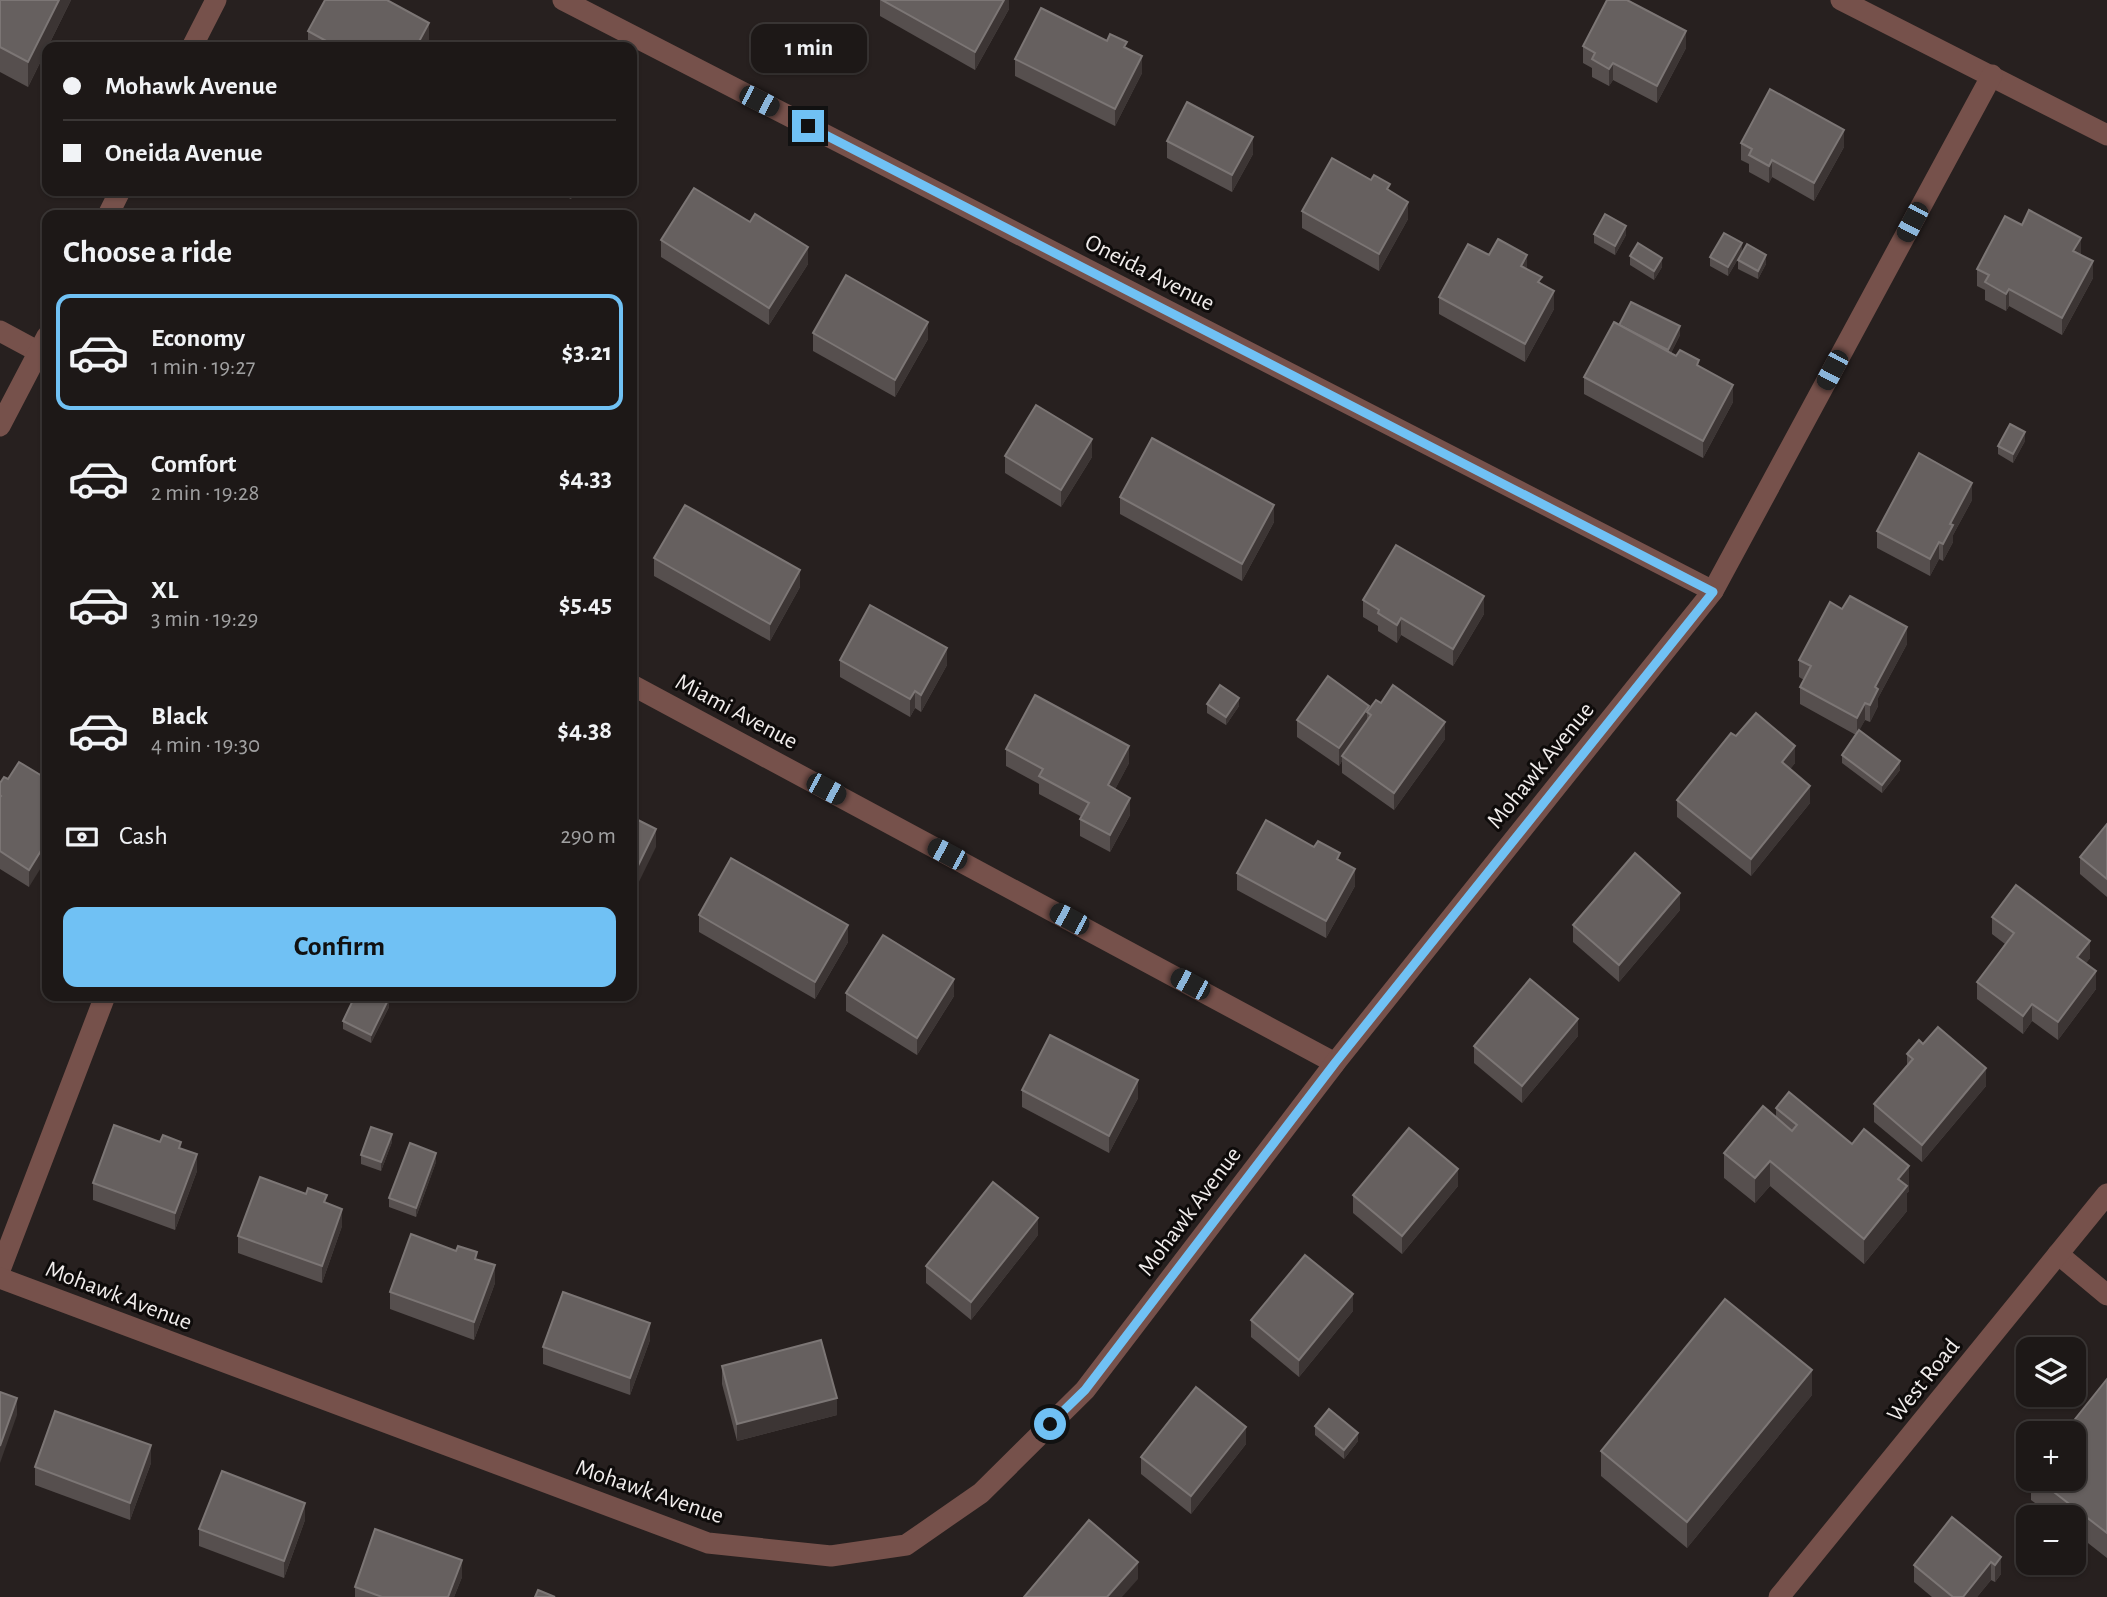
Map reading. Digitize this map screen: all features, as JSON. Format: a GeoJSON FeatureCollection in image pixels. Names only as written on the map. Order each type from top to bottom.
{"type":"FeatureCollection","features":[{"type":"Feature","properties":{"kind":"street"},"geometry":{"type":"LineString","coordinates":[[195,42],[216,0]]}},
{"type":"Feature","properties":{"kind":"street","name":"Oneida Avenue"},"geometry":{"type":"LineString","coordinates":[[563,0],[1713,592]]}},
{"type":"Feature","properties":{"kind":"street"},"geometry":{"type":"LineString","coordinates":[[1841,0],[2107,135]]}},
{"type":"Feature","properties":{"kind":"street","name":"Mohawk Avenue"},"geometry":{"type":"LineString","coordinates":[[0,1278],[708,1543],[831,1556],[906,1545],[981,1493],[1085,1390],[1335,1063],[1713,592],[1992,75]]}},
{"type":"Feature","properties":{"kind":"street"},"geometry":{"type":"LineString","coordinates":[[0,331],[42,344]]}},
{"type":"Feature","properties":{"kind":"street"},"geometry":{"type":"LineString","coordinates":[[0,426],[42,346]]}},
{"type":"Feature","properties":{"kind":"street","name":"Miami Avenue"},"geometry":{"type":"LineString","coordinates":[[637,688],[1335,1063]]}},
{"type":"Feature","properties":{"kind":"street"},"geometry":{"type":"LineString","coordinates":[[0,1270],[102,1001]]}},
{"type":"Feature","properties":{"kind":"street","name":"West Road"},"geometry":{"type":"LineString","coordinates":[[1779,1597],[2107,1194]]}},
{"type":"Feature","properties":{"kind":"street"},"geometry":{"type":"LineString","coordinates":[[2058,1254],[2107,1295]]}},
{"type":"Feature","properties":{"kind":"building"},"geometry":{"type":"Polygon","coordinates":[[[0,0],[59,0],[28,62],[0,47],[0,0]]]}},
{"type":"Feature","properties":{"kind":"building"},"geometry":{"type":"Polygon","coordinates":[[[325,0],[387,0],[429,23],[419,42],[328,42],[308,31],[325,0]]]}},
{"type":"Feature","properties":{"kind":"building"},"geometry":{"type":"Polygon","coordinates":[[[882,0],[1004,0],[975,52],[882,0]]]}},
{"type":"Feature","properties":{"kind":"building"},"geometry":{"type":"Polygon","coordinates":[[[1607,0],[1627,0],[1686,31],[1657,86],[1613,63],[1609,69],[1592,59],[1595,53],[1583,46],[1607,0]]]}},
{"type":"Feature","properties":{"kind":"building"},"geometry":{"type":"Polygon","coordinates":[[[1041,8],[1107,41],[1110,34],[1127,42],[1124,47],[1142,56],[1115,109],[1015,59],[1041,8]]]}},
{"type":"Feature","properties":{"kind":"building"},"geometry":{"type":"Polygon","coordinates":[[[1770,89],[1844,130],[1814,183],[1772,160],[1769,166],[1749,155],[1752,149],[1741,143],[1770,89]]]}},
{"type":"Feature","properties":{"kind":"building"},"geometry":{"type":"Polygon","coordinates":[[[1187,102],[1253,137],[1232,175],[1167,141],[1187,102]]]}},
{"type":"Feature","properties":{"kind":"building"},"geometry":{"type":"Polygon","coordinates":[[[1332,158],[1371,180],[1374,175],[1390,184],[1387,189],[1408,202],[1379,254],[1302,211],[1332,158]]]}},
{"type":"Feature","properties":{"kind":"building"},"geometry":{"type":"Polygon","coordinates":[[[694,188],[750,222],[755,214],[808,247],[769,308],[661,240],[694,188]]]}},
{"type":"Feature","properties":{"kind":"building"},"geometry":{"type":"Polygon","coordinates":[[[2029,210],[2081,238],[2073,251],[2093,261],[2062,318],[2009,289],[2006,294],[1985,282],[1989,275],[1977,269],[2005,216],[2022,225],[2029,210]]]}},
{"type":"Feature","properties":{"kind":"building"},"geometry":{"type":"Polygon","coordinates":[[[1605,214],[1626,226],[1615,246],[1594,234],[1605,214]]]}},
{"type":"Feature","properties":{"kind":"building"},"geometry":{"type":"Polygon","coordinates":[[[1724,233],[1742,243],[1728,267],[1710,257],[1724,233]]]}},
{"type":"Feature","properties":{"kind":"building"},"geometry":{"type":"Polygon","coordinates":[[[1498,239],[1527,255],[1521,266],[1542,277],[1538,282],[1554,291],[1525,344],[1439,297],[1468,244],[1489,255],[1498,239]]]}},
{"type":"Feature","properties":{"kind":"building"},"geometry":{"type":"Polygon","coordinates":[[[1638,243],[1662,258],[1654,271],[1630,256],[1638,243]]]}},
{"type":"Feature","properties":{"kind":"building"},"geometry":{"type":"Polygon","coordinates":[[[1747,244],[1766,255],[1758,271],[1738,260],[1747,244]]]}},
{"type":"Feature","properties":{"kind":"building"},"geometry":{"type":"Polygon","coordinates":[[[846,275],[928,322],[895,380],[813,333],[846,275]]]}},
{"type":"Feature","properties":{"kind":"building"},"geometry":{"type":"Polygon","coordinates":[[[1631,302],[1680,326],[1668,350],[1619,325],[1631,302]]]}},
{"type":"Feature","properties":{"kind":"building"},"geometry":{"type":"Polygon","coordinates":[[[1614,322],[1676,356],[1680,350],[1699,360],[1697,365],[1733,385],[1703,441],[1584,377],[1614,322]]]}},
{"type":"Feature","properties":{"kind":"building"},"geometry":{"type":"Polygon","coordinates":[[[1036,405],[1092,439],[1061,490],[1005,456],[1036,405]]]}},
{"type":"Feature","properties":{"kind":"building"},"geometry":{"type":"Polygon","coordinates":[[[2010,424],[2025,432],[2013,454],[1998,446],[2010,424]]]}},
{"type":"Feature","properties":{"kind":"building"},"geometry":{"type":"Polygon","coordinates":[[[1152,438],[1274,505],[1242,564],[1120,497],[1152,438]]]}},
{"type":"Feature","properties":{"kind":"building"},"geometry":{"type":"Polygon","coordinates":[[[1919,453],[1972,483],[1950,524],[1953,525],[1943,544],[1939,542],[1930,559],[1877,531],[1919,453]]]}},
{"type":"Feature","properties":{"kind":"building"},"geometry":{"type":"Polygon","coordinates":[[[685,505],[800,570],[770,624],[654,558],[685,505]]]}},
{"type":"Feature","properties":{"kind":"building"},"geometry":{"type":"Polygon","coordinates":[[[1396,545],[1484,596],[1453,649],[1401,618],[1397,625],[1363,600],[1396,545]]]}},
{"type":"Feature","properties":{"kind":"building"},"geometry":{"type":"Polygon","coordinates":[[[1850,596],[1907,627],[1875,687],[1878,689],[1870,705],[1865,703],[1857,718],[1800,687],[1811,666],[1799,660],[1830,602],[1842,609],[1850,596]]]}},
{"type":"Feature","properties":{"kind":"building"},"geometry":{"type":"Polygon","coordinates":[[[870,605],[947,648],[921,695],[915,691],[910,699],[840,660],[870,605]]]}},
{"type":"Feature","properties":{"kind":"building"},"geometry":{"type":"Polygon","coordinates":[[[1328,676],[1369,706],[1339,748],[1297,720],[1328,676]]]}},
{"type":"Feature","properties":{"kind":"building"},"geometry":{"type":"Polygon","coordinates":[[[1220,685],[1239,698],[1226,717],[1207,704],[1220,685]]]}},
{"type":"Feature","properties":{"kind":"building"},"geometry":{"type":"Polygon","coordinates":[[[1393,685],[1445,722],[1394,793],[1342,756],[1371,715],[1367,712],[1376,700],[1381,703],[1393,685]]]}},
{"type":"Feature","properties":{"kind":"building"},"geometry":{"type":"Polygon","coordinates":[[[1035,695],[1129,746],[1108,785],[1130,798],[1110,835],[1080,819],[1089,803],[1039,776],[1043,769],[1006,749],[1035,695]]]}},
{"type":"Feature","properties":{"kind":"building"},"geometry":{"type":"Polygon","coordinates":[[[1756,713],[1795,746],[1782,762],[1810,786],[1751,859],[1677,800],[1731,733],[1736,736],[1756,713]]]}},
{"type":"Feature","properties":{"kind":"building"},"geometry":{"type":"Polygon","coordinates":[[[1859,730],[1900,761],[1882,785],[1842,755],[1859,730]]]}},
{"type":"Feature","properties":{"kind":"building"},"geometry":{"type":"Polygon","coordinates":[[[19,762],[42,776],[42,849],[29,870],[0,851],[0,783],[4,777],[8,779],[19,762]]]}},
{"type":"Feature","properties":{"kind":"building"},"geometry":{"type":"Polygon","coordinates":[[[637,820],[656,829],[637,868],[637,820]]]}},
{"type":"Feature","properties":{"kind":"building"},"geometry":{"type":"Polygon","coordinates":[[[1266,820],[1314,847],[1318,841],[1340,853],[1337,859],[1355,869],[1326,921],[1237,873],[1266,820]]]}},
{"type":"Feature","properties":{"kind":"building"},"geometry":{"type":"Polygon","coordinates":[[[2107,824],[2107,879],[2080,857],[2107,824]]]}},
{"type":"Feature","properties":{"kind":"building"},"geometry":{"type":"Polygon","coordinates":[[[1635,853],[1680,893],[1619,965],[1573,925],[1635,853]]]}},
{"type":"Feature","properties":{"kind":"building"},"geometry":{"type":"Polygon","coordinates":[[[731,858],[848,925],[815,982],[699,915],[731,858]]]}},
{"type":"Feature","properties":{"kind":"building"},"geometry":{"type":"Polygon","coordinates":[[[2016,885],[2090,941],[2077,957],[2096,971],[2058,1022],[2032,1004],[2023,1016],[1977,982],[2014,933],[1992,917],[2016,885]]]}},
{"type":"Feature","properties":{"kind":"building"},"geometry":{"type":"Polygon","coordinates":[[[883,935],[954,979],[917,1038],[846,993],[883,935]]]}},
{"type":"Feature","properties":{"kind":"building"},"geometry":{"type":"Polygon","coordinates":[[[1530,979],[1578,1019],[1522,1086],[1474,1046],[1530,979]]]}},
{"type":"Feature","properties":{"kind":"building"},"geometry":{"type":"Polygon","coordinates":[[[353,1001],[388,1001],[371,1035],[343,1021],[353,1001]]]}},
{"type":"Feature","properties":{"kind":"building"},"geometry":{"type":"Polygon","coordinates":[[[1938,1027],[1986,1068],[1922,1145],[1874,1104],[1913,1059],[1907,1054],[1919,1040],[1923,1044],[1938,1027]]]}},
{"type":"Feature","properties":{"kind":"building"},"geometry":{"type":"Polygon","coordinates":[[[1050,1035],[1138,1080],[1109,1136],[1022,1090],[1050,1035]]]}},
{"type":"Feature","properties":{"kind":"building"},"geometry":{"type":"Polygon","coordinates":[[[1789,1092],[1852,1144],[1864,1129],[1909,1166],[1898,1179],[1907,1186],[1864,1239],[1770,1161],[1755,1178],[1724,1153],[1763,1106],[1792,1131],[1797,1125],[1776,1108],[1789,1092]]]}},
{"type":"Feature","properties":{"kind":"building"},"geometry":{"type":"Polygon","coordinates":[[[114,1125],[160,1142],[163,1135],[181,1142],[179,1148],[197,1154],[175,1213],[93,1183],[114,1125]]]}},
{"type":"Feature","properties":{"kind":"building"},"geometry":{"type":"Polygon","coordinates":[[[371,1127],[392,1134],[381,1162],[361,1155],[371,1127]]]}},
{"type":"Feature","properties":{"kind":"building"},"geometry":{"type":"Polygon","coordinates":[[[1409,1128],[1458,1169],[1402,1236],[1353,1195],[1409,1128]]]}},
{"type":"Feature","properties":{"kind":"building"},"geometry":{"type":"Polygon","coordinates":[[[410,1143],[436,1153],[416,1208],[389,1198],[410,1143]]]}},
{"type":"Feature","properties":{"kind":"building"},"geometry":{"type":"Polygon","coordinates":[[[260,1177],[306,1194],[308,1188],[327,1195],[324,1202],[342,1209],[322,1266],[238,1236],[260,1177]]]}},
{"type":"Feature","properties":{"kind":"building"},"geometry":{"type":"Polygon","coordinates":[[[993,1182],[1038,1218],[971,1302],[926,1266],[993,1182]]]}},
{"type":"Feature","properties":{"kind":"building"},"geometry":{"type":"Polygon","coordinates":[[[411,1234],[456,1251],[458,1246],[477,1252],[475,1259],[495,1265],[474,1322],[390,1292],[411,1234]]]}},
{"type":"Feature","properties":{"kind":"building"},"geometry":{"type":"Polygon","coordinates":[[[1305,1255],[1353,1294],[1299,1360],[1251,1320],[1305,1255]]]}},
{"type":"Feature","properties":{"kind":"building"},"geometry":{"type":"Polygon","coordinates":[[[563,1292],[650,1323],[630,1378],[543,1347],[563,1292]]]}},
{"type":"Feature","properties":{"kind":"building"},"geometry":{"type":"Polygon","coordinates":[[[1725,1299],[1812,1370],[1687,1522],[1601,1451],[1725,1299]]]}},
{"type":"Feature","properties":{"kind":"building"},"geometry":{"type":"Polygon","coordinates":[[[821,1340],[837,1398],[737,1424],[722,1366],[821,1340]]]}},
{"type":"Feature","properties":{"kind":"building"},"geometry":{"type":"Polygon","coordinates":[[[2107,1379],[2107,1533],[2086,1517],[2086,1505],[2071,1505],[2053,1491],[2086,1491],[2086,1421],[2074,1421],[2107,1379]]]}},
{"type":"Feature","properties":{"kind":"building"},"geometry":{"type":"Polygon","coordinates":[[[1196,1387],[1246,1427],[1191,1496],[1141,1457],[1196,1387]]]}},
{"type":"Feature","properties":{"kind":"building"},"geometry":{"type":"Polygon","coordinates":[[[0,1392],[17,1398],[0,1446],[0,1392]]]}},
{"type":"Feature","properties":{"kind":"building"},"geometry":{"type":"Polygon","coordinates":[[[1329,1409],[1358,1433],[1344,1450],[1315,1426],[1329,1409]]]}},
{"type":"Feature","properties":{"kind":"building"},"geometry":{"type":"Polygon","coordinates":[[[55,1411],[151,1445],[130,1503],[35,1467],[55,1411]]]}},
{"type":"Feature","properties":{"kind":"building"},"geometry":{"type":"Polygon","coordinates":[[[222,1471],[305,1503],[284,1561],[199,1529],[222,1471]]]}},
{"type":"Feature","properties":{"kind":"building"},"geometry":{"type":"Polygon","coordinates":[[[1952,1517],[2001,1557],[1995,1565],[1991,1562],[1963,1597],[1953,1597],[1914,1565],[1952,1517]]]}},
{"type":"Feature","properties":{"kind":"building"},"geometry":{"type":"Polygon","coordinates":[[[1089,1520],[1138,1562],[1107,1597],[1024,1597],[1089,1520]]]}},
{"type":"Feature","properties":{"kind":"building"},"geometry":{"type":"Polygon","coordinates":[[[375,1529],[462,1560],[448,1597],[382,1597],[355,1587],[375,1529]]]}},
{"type":"Feature","properties":{"kind":"building"},"geometry":{"type":"Polygon","coordinates":[[[538,1590],[555,1597],[535,1597],[538,1590]]]}},
{"type":"Feature","properties":{"kind":"route"},"geometry":{"type":"LineString","coordinates":[[808,126],[1713,592],[1335,1063],[1085,1390],[1050,1424]]}}]}
